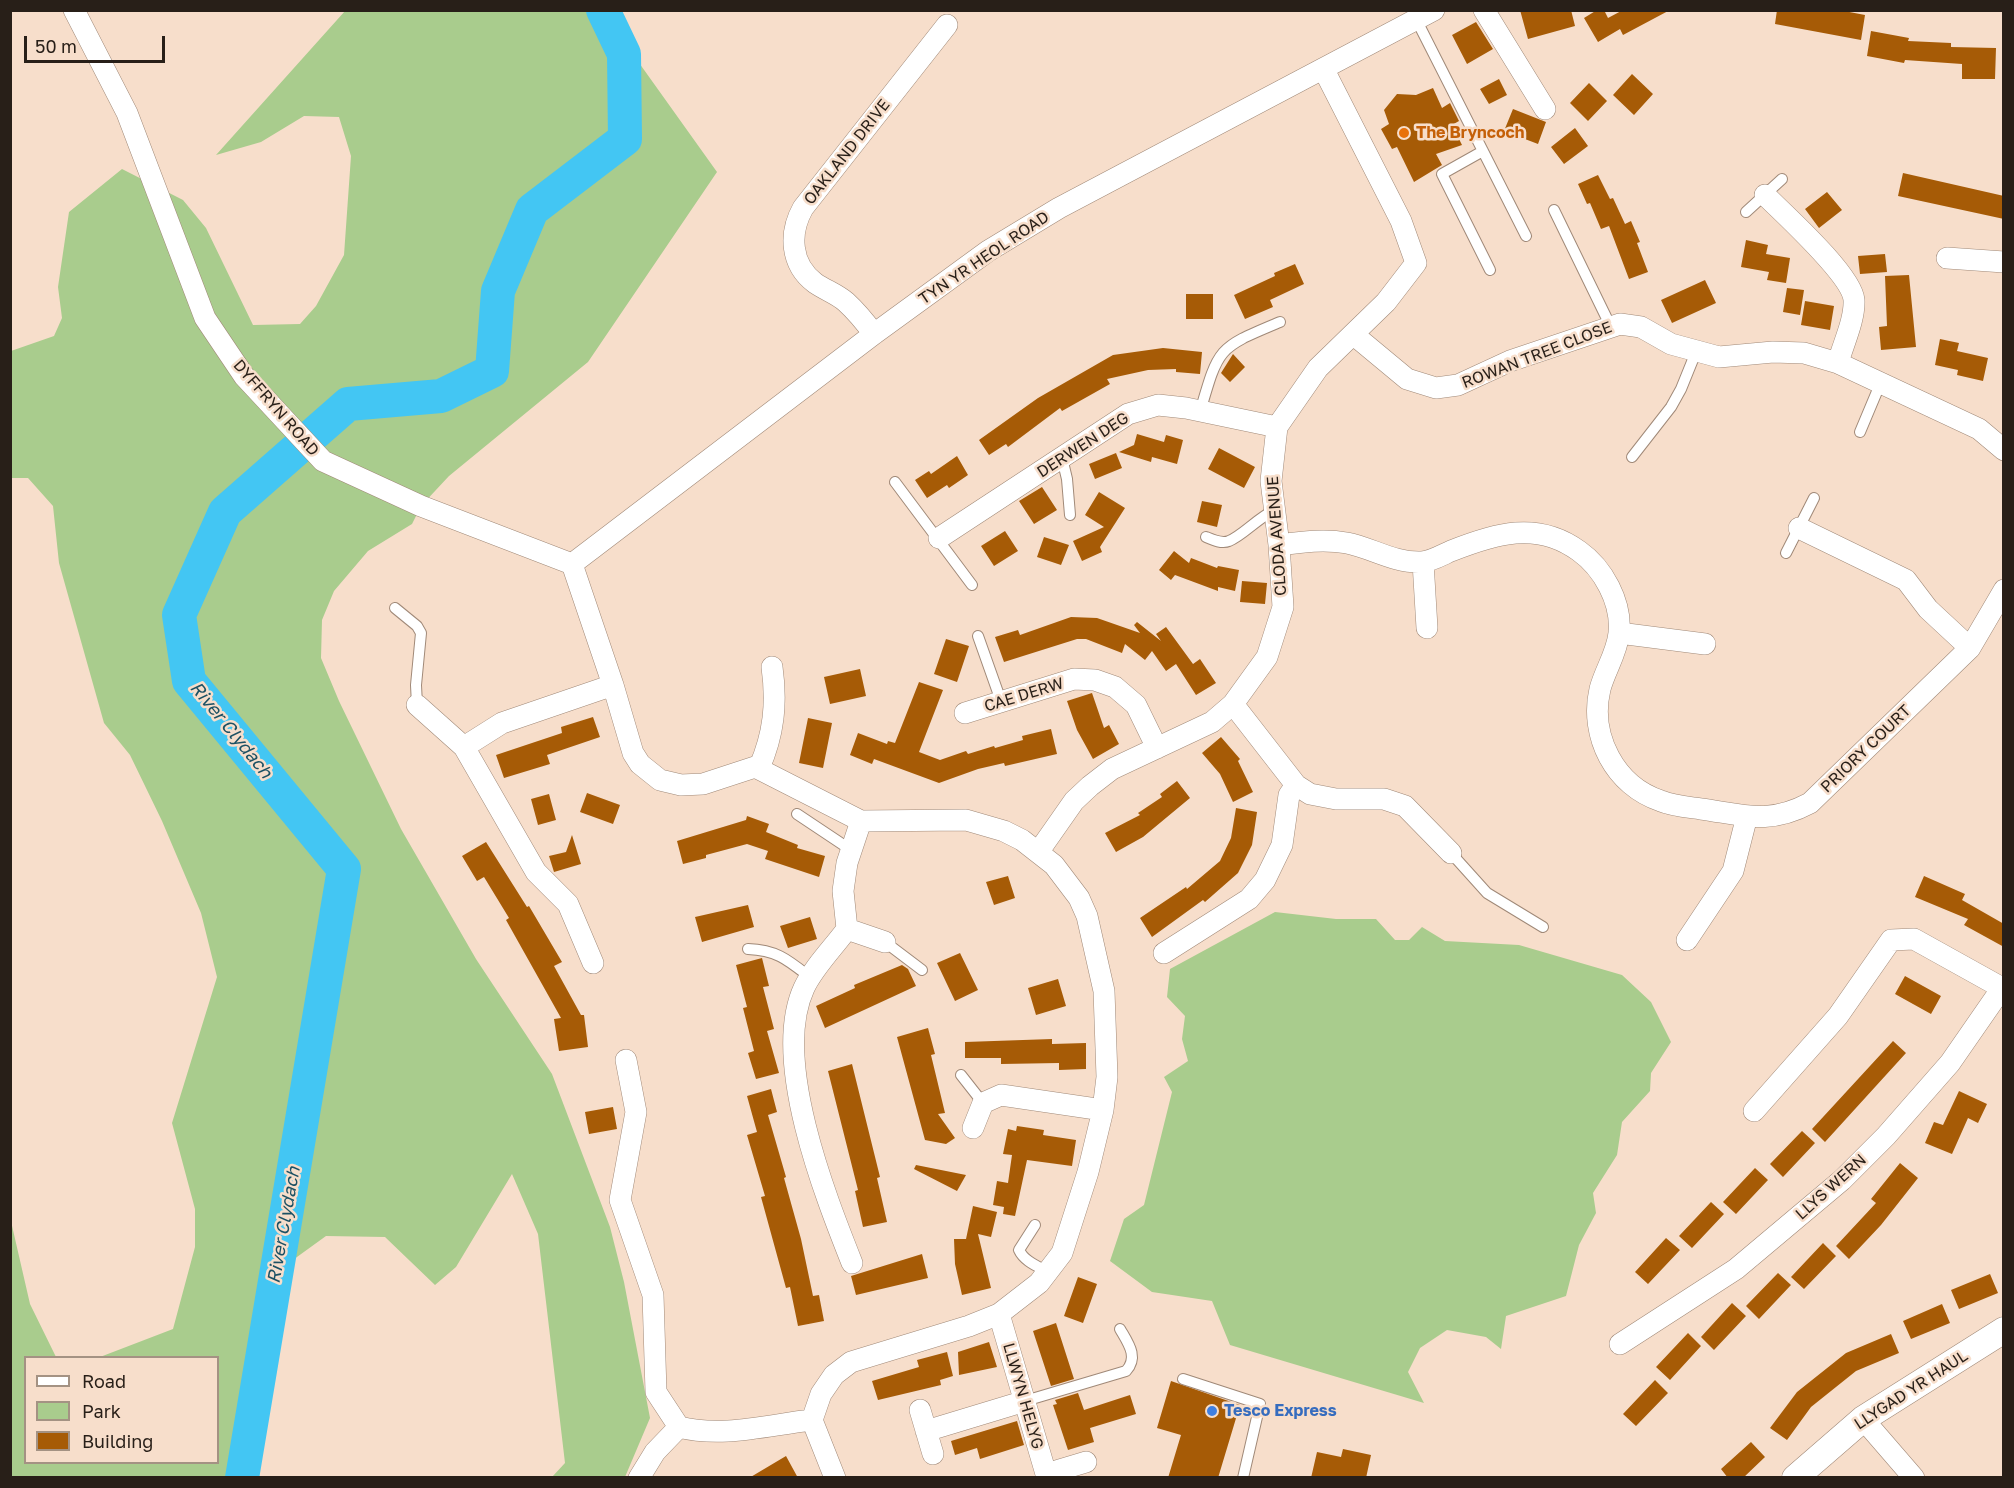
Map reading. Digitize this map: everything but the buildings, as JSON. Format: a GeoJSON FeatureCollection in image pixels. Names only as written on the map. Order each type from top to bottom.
{"type":"FeatureCollection","features":[{"type":"Feature","properties":{"kind":"street","name":"DYFFRYN ROAD"},"geometry":{"type":"LineString","coordinates":[[74,10],[127,113],[205,318],[244,376],[323,461],[421,506],[572,564]]}},
{"type":"Feature","properties":{"kind":"street"},"geometry":{"type":"LineString","coordinates":[[1484,10],[1545,109]]}},
{"type":"Feature","properties":{"kind":"street","name":"TYN YR HEOL ROAD"},"geometry":{"type":"LineString","coordinates":[[572,564],[874,334],[988,251],[1059,208],[1425,16]]}},
{"type":"Feature","properties":{"kind":"street","name":"OAKLAND DRIVE"},"geometry":{"type":"LineString","coordinates":[[874,334],[845,301],[815,283],[802,269],[794,251],[794,228],[803,208],[947,25]]}},
{"type":"Feature","properties":{"kind":"street","name":"CLODA AVENUE"},"geometry":{"type":"LineString","coordinates":[[1039,851],[1074,801],[1090,786],[1112,769],[1212,722],[1233,704],[1267,657],[1282,607],[1279,545],[1271,481],[1277,427],[1287,409],[1318,368],[1386,302],[1416,263],[1401,221],[1324,70]]}},
{"type":"Feature","properties":{"kind":"street"},"geometry":{"type":"LineString","coordinates":[[1765,195],[1841,274],[1852,291],[1854,306],[1838,363]]}},
{"type":"Feature","properties":{"kind":"street"},"geometry":{"type":"LineString","coordinates":[[1947,258],[2004,262]]}},
{"type":"Feature","properties":{"kind":"street","name":"ROWAN TREE CLOSE"},"geometry":{"type":"LineString","coordinates":[[1354,335],[1407,379],[1436,388],[1458,385],[1510,361],[1610,325],[1630,324],[1641,327],[1671,344],[1719,357],[1773,352],[1804,353],[1838,363],[1979,429],[2004,450]]}},
{"type":"Feature","properties":{"kind":"street","name":"DERWEN DEG"},"geometry":{"type":"LineString","coordinates":[[939,538],[1128,414],[1158,405],[1277,427]]}},
{"type":"Feature","properties":{"kind":"street"},"geometry":{"type":"LineString","coordinates":[[1799,528],[1906,580],[1928,609],[1970,648],[2004,590]]}},
{"type":"Feature","properties":{"kind":"street","name":"PRIORY COURT"},"geometry":{"type":"LineString","coordinates":[[1279,545],[1321,540],[1349,544],[1392,558],[1423,562],[1506,532],[1537,532],[1580,551],[1601,574],[1615,602],[1619,633],[1598,703],[1600,735],[1613,764],[1634,787],[1661,801],[1747,816],[1776,817],[1789,814],[1810,802],[1970,648]]}},
{"type":"Feature","properties":{"kind":"street"},"geometry":{"type":"LineString","coordinates":[[1423,562],[1427,628]]}},
{"type":"Feature","properties":{"kind":"street"},"geometry":{"type":"LineString","coordinates":[[572,564],[613,685],[633,753],[640,764],[660,780],[692,786],[743,769],[759,768],[861,821],[966,820],[1004,831],[1039,851],[1067,880],[1087,916],[1104,991],[1107,1077],[1103,1110],[1062,1253],[1048,1272],[1023,1298],[999,1314],[969,1326],[851,1362],[834,1375],[821,1394],[812,1420],[835,1478]]}},
{"type":"Feature","properties":{"kind":"street"},"geometry":{"type":"LineString","coordinates":[[1619,633],[1705,644]]}},
{"type":"Feature","properties":{"kind":"street"},"geometry":{"type":"LineString","coordinates":[[759,768],[768,746],[775,714],[772,667]]}},
{"type":"Feature","properties":{"kind":"street","name":"CAE DERW"},"geometry":{"type":"LineString","coordinates":[[965,713],[1074,679],[1106,682],[1126,695],[1136,705],[1157,748]]}},
{"type":"Feature","properties":{"kind":"street"},"geometry":{"type":"LineString","coordinates":[[464,747],[502,723],[613,685]]}},
{"type":"Feature","properties":{"kind":"street"},"geometry":{"type":"LineString","coordinates":[[1233,704],[1296,786],[1310,794],[1336,799],[1384,799],[1405,806],[1451,854]]}},
{"type":"Feature","properties":{"kind":"street"},"geometry":{"type":"LineString","coordinates":[[417,705],[464,747],[536,872],[568,904],[593,963]]}},
{"type":"Feature","properties":{"kind":"street"},"geometry":{"type":"LineString","coordinates":[[1164,953],[1249,899],[1265,880],[1282,845],[1290,795],[1296,786]]}},
{"type":"Feature","properties":{"kind":"street"},"geometry":{"type":"LineString","coordinates":[[1687,940],[1733,870],[1747,816]]}},
{"type":"Feature","properties":{"kind":"street"},"geometry":{"type":"LineString","coordinates":[[852,1263],[819,1179],[800,1103],[793,1029],[804,988],[847,929],[843,891],[851,850],[861,821]]}},
{"type":"Feature","properties":{"kind":"street"},"geometry":{"type":"LineString","coordinates":[[847,929],[885,942]]}},
{"type":"Feature","properties":{"kind":"street"},"geometry":{"type":"LineString","coordinates":[[1754,1111],[1838,1016],[1891,940],[1914,939],[2003,988]]}},
{"type":"Feature","properties":{"kind":"street","name":"LLYS WERN"},"geometry":{"type":"LineString","coordinates":[[1620,1344],[1736,1269],[1842,1180],[1886,1136],[1950,1063],[2003,988]]}},
{"type":"Feature","properties":{"kind":"street"},"geometry":{"type":"LineString","coordinates":[[626,1060],[636,1112],[620,1200],[653,1295],[656,1392],[679,1427],[698,1432],[720,1432],[812,1420]]}},
{"type":"Feature","properties":{"kind":"street"},"geometry":{"type":"LineString","coordinates":[[973,1128],[983,1103],[1001,1095],[1103,1110]]}},
{"type":"Feature","properties":{"kind":"street","name":"LLWYN HELYG"},"geometry":{"type":"LineString","coordinates":[[999,1314],[1025,1401],[1040,1476],[1086,1462]]}},
{"type":"Feature","properties":{"kind":"street","name":"LLYGAD YR HAUL"},"geometry":{"type":"LineString","coordinates":[[1794,1478],[1863,1419],[2004,1330]]}},
{"type":"Feature","properties":{"kind":"street"},"geometry":{"type":"LineString","coordinates":[[926,1431],[1025,1401]]}},
{"type":"Feature","properties":{"kind":"street"},"geometry":{"type":"LineString","coordinates":[[920,1410],[933,1454]]}},
{"type":"Feature","properties":{"kind":"street"},"geometry":{"type":"LineString","coordinates":[[1863,1419],[1914,1478]]}},
{"type":"Feature","properties":{"kind":"street"},"geometry":{"type":"LineString","coordinates":[[639,1478],[655,1452],[679,1427]]}},
{"type":"Feature","properties":{"kind":"lane"},"geometry":{"type":"LineString","coordinates":[[1425,16],[1484,151],[1526,236]]}},
{"type":"Feature","properties":{"kind":"lane"},"geometry":{"type":"LineString","coordinates":[[1484,151],[1442,174],[1490,270]]}},
{"type":"Feature","properties":{"kind":"lane"},"geometry":{"type":"LineString","coordinates":[[1746,212],[1782,179]]}},
{"type":"Feature","properties":{"kind":"lane"},"geometry":{"type":"LineString","coordinates":[[1554,210],[1610,325]]}},
{"type":"Feature","properties":{"kind":"lane"},"geometry":{"type":"LineString","coordinates":[[1200,412],[1212,372],[1227,346],[1280,322]]}},
{"type":"Feature","properties":{"kind":"lane"},"geometry":{"type":"LineString","coordinates":[[1632,457],[1671,407],[1696,352]]}},
{"type":"Feature","properties":{"kind":"lane"},"geometry":{"type":"LineString","coordinates":[[1860,432],[1881,382]]}},
{"type":"Feature","properties":{"kind":"lane"},"geometry":{"type":"LineString","coordinates":[[1062,458],[1067,479],[1070,515]]}},
{"type":"Feature","properties":{"kind":"lane"},"geometry":{"type":"LineString","coordinates":[[895,482],[972,585]]}},
{"type":"Feature","properties":{"kind":"lane"},"geometry":{"type":"LineString","coordinates":[[1786,554],[1814,498]]}},
{"type":"Feature","properties":{"kind":"lane"},"geometry":{"type":"LineString","coordinates":[[1206,537],[1219,542],[1230,541],[1258,518],[1273,511]]}},
{"type":"Feature","properties":{"kind":"lane"},"geometry":{"type":"LineString","coordinates":[[394,608],[417,626],[421,633],[416,685],[417,705]]}},
{"type":"Feature","properties":{"kind":"lane"},"geometry":{"type":"LineString","coordinates":[[978,636],[1000,701]]}},
{"type":"Feature","properties":{"kind":"lane"},"geometry":{"type":"LineString","coordinates":[[796,814],[851,850]]}},
{"type":"Feature","properties":{"kind":"lane"},"geometry":{"type":"LineString","coordinates":[[1451,854],[1487,893],[1543,927]]}},
{"type":"Feature","properties":{"kind":"lane"},"geometry":{"type":"LineString","coordinates":[[885,942],[922,970]]}},
{"type":"Feature","properties":{"kind":"lane"},"geometry":{"type":"LineString","coordinates":[[748,949],[769,950],[785,958],[811,978]]}},
{"type":"Feature","properties":{"kind":"lane"},"geometry":{"type":"LineString","coordinates":[[961,1075],[983,1103]]}},
{"type":"Feature","properties":{"kind":"lane"},"geometry":{"type":"LineString","coordinates":[[1035,1225],[1020,1253],[1027,1260],[1048,1272]]}},
{"type":"Feature","properties":{"kind":"lane"},"geometry":{"type":"LineString","coordinates":[[1025,1401],[1126,1371],[1132,1365],[1133,1357],[1120,1329]]}},
{"type":"Feature","properties":{"kind":"lane"},"geometry":{"type":"LineString","coordinates":[[1183,1379],[1260,1404],[1243,1478]]}},
{"type":"Feature","properties":{"kind":"green space"},"geometry":{"type":"Polygon","coordinates":[[[345,11],[602,11],[717,172],[588,362],[449,476],[421,506],[412,524],[368,551],[334,591],[322,620],[321,658],[339,701],[401,829],[476,959],[552,1074],[610,1227],[624,1282],[650,1418],[625,1477],[552,1477],[565,1463],[538,1234],[512,1174],[456,1267],[435,1285],[385,1237],[326,1236],[261,1283],[230,1477],[11,1477],[10,1217],[30,1304],[56,1356],[24,1356],[24,1464],[219,1464],[219,1356],[103,1356],[173,1329],[195,1247],[195,1209],[172,1123],[217,977],[201,913],[162,821],[130,755],[104,723],[59,563],[53,506],[28,478],[11,478],[11,351],[54,336],[62,318],[58,287],[69,212],[122,169],[183,200],[206,228],[253,325],[300,324],[316,306],[344,255],[351,156],[339,117],[304,116],[261,142],[216,155],[345,11]]]}},
{"type":"Feature","properties":{"kind":"green space"},"geometry":{"type":"Polygon","coordinates":[[[1275,912],[1336,919],[1376,919],[1395,940],[1409,940],[1422,927],[1445,941],[1519,945],[1622,975],[1651,1002],[1671,1042],[1651,1073],[1650,1091],[1622,1122],[1617,1155],[1593,1193],[1596,1213],[1579,1245],[1566,1296],[1506,1316],[1501,1349],[1486,1337],[1447,1330],[1420,1348],[1408,1372],[1424,1403],[1230,1345],[1212,1301],[1152,1292],[1110,1261],[1124,1219],[1144,1205],[1172,1092],[1164,1077],[1188,1061],[1182,1039],[1185,1016],[1167,997],[1170,969],[1275,912]]]}},
{"type":"Feature","properties":{"kind":"waterway","name":"River Clydach"},"geometry":{"type":"LineString","coordinates":[[242,1478],[344,869],[189,681],[179,615],[225,512],[348,404],[441,396],[492,371],[498,291],[532,210],[625,139],[624,54],[603,10]]}},
{"type":"Feature","properties":{"kind":"place","name":"The Bryncoch"},"geometry":{"type":"Point","coordinates":[1404,133]}},
{"type":"Feature","properties":{"kind":"place","name":"Tesco Express"},"geometry":{"type":"Point","coordinates":[1212,1411]}}]}
